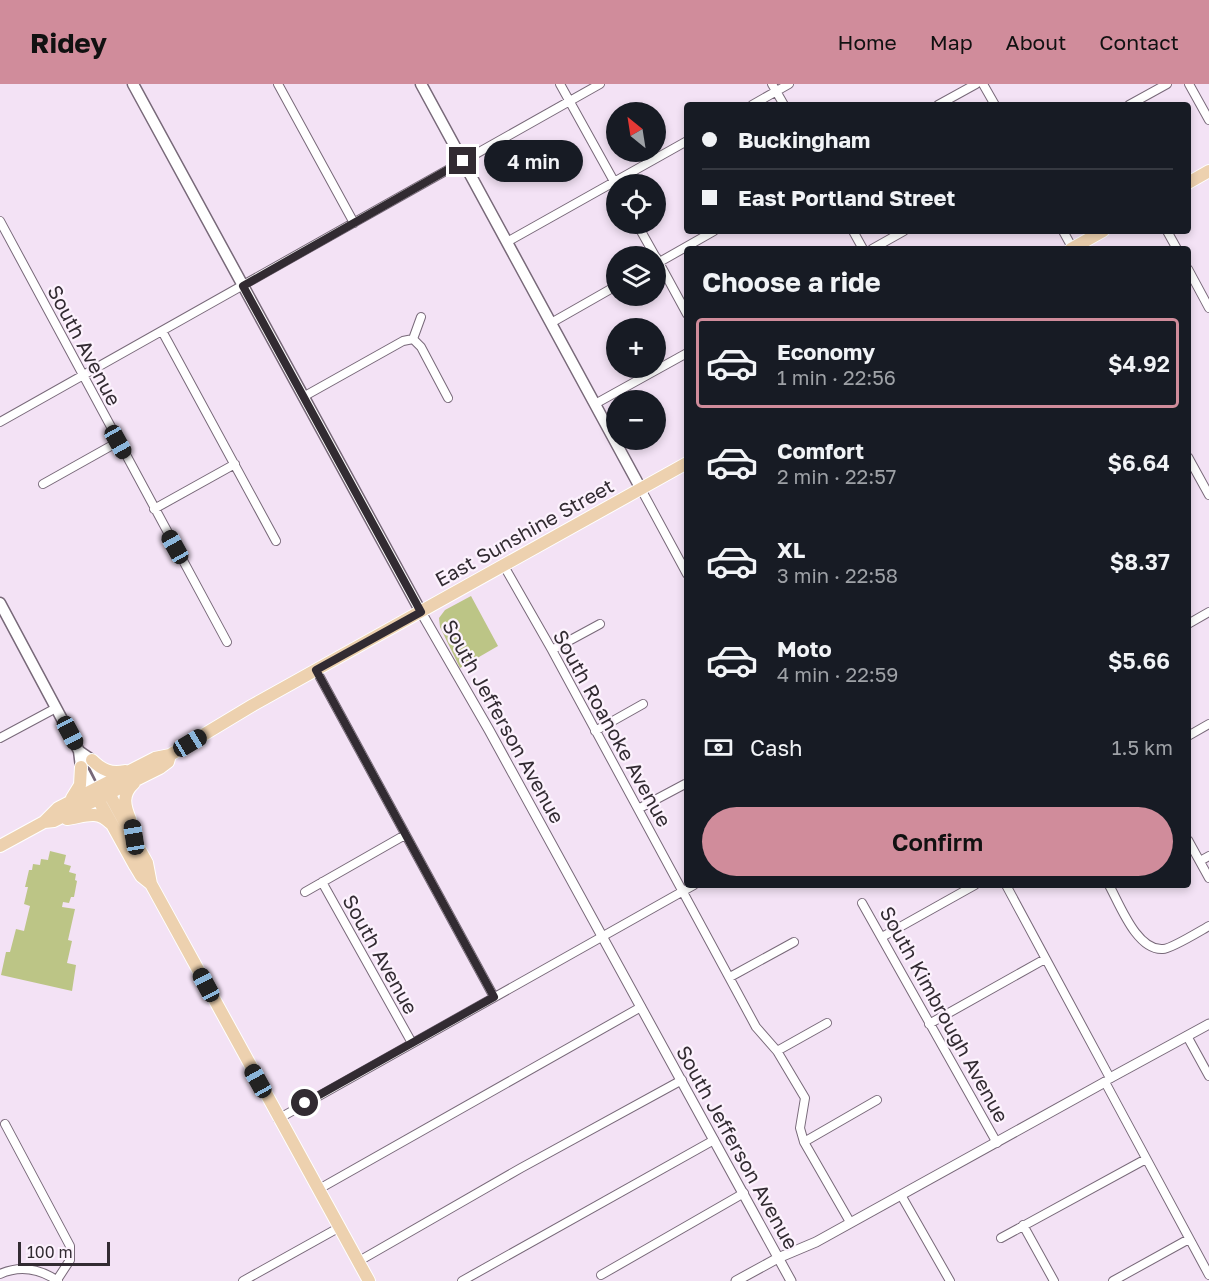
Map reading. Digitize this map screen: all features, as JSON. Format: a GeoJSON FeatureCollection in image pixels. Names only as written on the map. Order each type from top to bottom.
{"type":"FeatureCollection","features":[{"type":"Feature","properties":{"kind":"main road","name":"South Jefferson Avenue"},"geometry":{"type":"LineString","coordinates":[[134,84],[421,612]]}},
{"type":"Feature","properties":{"kind":"main road"},"geometry":{"type":"LineString","coordinates":[[421,84],[641,489]]}},
{"type":"Feature","properties":{"kind":"main road"},"geometry":{"type":"LineString","coordinates":[[1191,181],[1209,171]]}},
{"type":"Feature","properties":{"kind":"main road"},"geometry":{"type":"LineString","coordinates":[[1077,246],[1098,234]]}},
{"type":"Feature","properties":{"kind":"main road","name":"East Sunshine Street"},"geometry":{"type":"LineString","coordinates":[[101,792],[135,775],[155,758],[170,755],[253,705],[684,465]]}},
{"type":"Feature","properties":{"kind":"main road"},"geometry":{"type":"LineString","coordinates":[[0,603],[87,764],[101,792],[114,828],[141,876],[151,884]]}},
{"type":"Feature","properties":{"kind":"main road"},"geometry":{"type":"LineString","coordinates":[[87,764],[107,771],[135,775],[125,798],[134,837]]}},
{"type":"Feature","properties":{"kind":"main road"},"geometry":{"type":"LineString","coordinates":[[67,803],[77,793],[87,764]]}},
{"type":"Feature","properties":{"kind":"main road"},"geometry":{"type":"LineString","coordinates":[[49,821],[57,808],[101,792]]}},
{"type":"Feature","properties":{"kind":"main road"},"geometry":{"type":"LineString","coordinates":[[0,846],[101,792]]}},
{"type":"Feature","properties":{"kind":"main road"},"geometry":{"type":"LineString","coordinates":[[101,792],[134,837],[147,863],[151,884],[369,1281]]}},
{"type":"Feature","properties":{"kind":"main road"},"geometry":{"type":"LineString","coordinates":[[49,821],[95,815],[105,818],[114,828]]}},
{"type":"Feature","properties":{"kind":"street"},"geometry":{"type":"LineString","coordinates":[[278,84],[354,223]]}},
{"type":"Feature","properties":{"kind":"street"},"geometry":{"type":"LineString","coordinates":[[560,84],[610,174]]}},
{"type":"Feature","properties":{"kind":"street"},"geometry":{"type":"LineString","coordinates":[[0,422],[600,84]]}},
{"type":"Feature","properties":{"kind":"street"},"geometry":{"type":"LineString","coordinates":[[756,102],[774,88],[789,84]]}},
{"type":"Feature","properties":{"kind":"street"},"geometry":{"type":"LineString","coordinates":[[943,102],[976,84]]}},
{"type":"Feature","properties":{"kind":"street"},"geometry":{"type":"LineString","coordinates":[[983,84],[993,102]]}},
{"type":"Feature","properties":{"kind":"street"},"geometry":{"type":"LineString","coordinates":[[1134,102],[1167,84]]}},
{"type":"Feature","properties":{"kind":"street"},"geometry":{"type":"LineString","coordinates":[[1189,84],[1209,120]]}},
{"type":"Feature","properties":{"kind":"street"},"geometry":{"type":"LineString","coordinates":[[774,88],[782,102]]}},
{"type":"Feature","properties":{"kind":"street"},"geometry":{"type":"LineString","coordinates":[[632,174],[684,143]]}},
{"type":"Feature","properties":{"kind":"street"},"geometry":{"type":"LineString","coordinates":[[507,242],[606,189]]}},
{"type":"Feature","properties":{"kind":"street","name":"South Avenue"},"geometry":{"type":"LineString","coordinates":[[0,221],[227,642]]}},
{"type":"Feature","properties":{"kind":"street"},"geometry":{"type":"LineString","coordinates":[[666,255],[708,234]]}},
{"type":"Feature","properties":{"kind":"street"},"geometry":{"type":"LineString","coordinates":[[877,246],[899,234]]}},
{"type":"Feature","properties":{"kind":"street"},"geometry":{"type":"LineString","coordinates":[[1191,275],[1209,308]]}},
{"type":"Feature","properties":{"kind":"street"},"geometry":{"type":"LineString","coordinates":[[666,277],[684,309]]}},
{"type":"Feature","properties":{"kind":"street"},"geometry":{"type":"LineString","coordinates":[[551,323],[606,292]]}},
{"type":"Feature","properties":{"kind":"street"},"geometry":{"type":"LineString","coordinates":[[413,339],[421,317]]}},
{"type":"Feature","properties":{"kind":"street"},"geometry":{"type":"LineString","coordinates":[[162,332],[276,541]]}},
{"type":"Feature","properties":{"kind":"street"},"geometry":{"type":"LineString","coordinates":[[303,397],[403,341],[413,339]]}},
{"type":"Feature","properties":{"kind":"street"},"geometry":{"type":"LineString","coordinates":[[413,339],[421,347],[448,398]]}},
{"type":"Feature","properties":{"kind":"street"},"geometry":{"type":"LineString","coordinates":[[596,404],[684,355]]}},
{"type":"Feature","properties":{"kind":"street"},"geometry":{"type":"LineString","coordinates":[[43,484],[118,442]]}},
{"type":"Feature","properties":{"kind":"street"},"geometry":{"type":"LineString","coordinates":[[1191,462],[1209,495]]}},
{"type":"Feature","properties":{"kind":"street"},"geometry":{"type":"LineString","coordinates":[[154,509],[235,464]]}},
{"type":"Feature","properties":{"kind":"street"},"geometry":{"type":"LineString","coordinates":[[641,489],[684,568]]}},
{"type":"Feature","properties":{"kind":"street","name":"South Roanoke Avenue"},"geometry":{"type":"LineString","coordinates":[[504,566],[552,650],[756,1027],[777,1051],[804,1098],[800,1128],[804,1142],[850,1222]]}},
{"type":"Feature","properties":{"kind":"street","name":"South Jefferson Avenue"},"geometry":{"type":"LineString","coordinates":[[421,612],[489,730],[791,1281]]}},
{"type":"Feature","properties":{"kind":"street"},"geometry":{"type":"LineString","coordinates":[[1191,622],[1209,612]]}},
{"type":"Feature","properties":{"kind":"street"},"geometry":{"type":"LineString","coordinates":[[552,650],[600,624]]}},
{"type":"Feature","properties":{"kind":"street"},"geometry":{"type":"LineString","coordinates":[[316,670],[494,997]]}},
{"type":"Feature","properties":{"kind":"street"},"geometry":{"type":"LineString","coordinates":[[595,731],[643,704]]}},
{"type":"Feature","properties":{"kind":"street"},"geometry":{"type":"LineString","coordinates":[[0,738],[56,708]]}},
{"type":"Feature","properties":{"kind":"street"},"geometry":{"type":"LineString","coordinates":[[1191,734],[1209,724]]}},
{"type":"Feature","properties":{"kind":"street"},"geometry":{"type":"LineString","coordinates":[[638,809],[684,785]]}},
{"type":"Feature","properties":{"kind":"street"},"geometry":{"type":"LineString","coordinates":[[305,892],[405,835]]}},
{"type":"Feature","properties":{"kind":"street"},"geometry":{"type":"LineString","coordinates":[[1191,845],[1209,878]]}},
{"type":"Feature","properties":{"kind":"street"},"geometry":{"type":"LineString","coordinates":[[1200,861],[1209,856]]}},
{"type":"Feature","properties":{"kind":"street","name":"South Avenue"},"geometry":{"type":"LineString","coordinates":[[322,882],[412,1043]]}},
{"type":"Feature","properties":{"kind":"street"},"geometry":{"type":"LineString","coordinates":[[278,1119],[688,888]]}},
{"type":"Feature","properties":{"kind":"street"},"geometry":{"type":"LineString","coordinates":[[882,937],[970,888]]}},
{"type":"Feature","properties":{"kind":"street"},"geometry":{"type":"LineString","coordinates":[[1008,888],[1108,1080],[1146,1159],[1209,1275]]}},
{"type":"Feature","properties":{"kind":"street"},"geometry":{"type":"LineString","coordinates":[[1111,888],[1139,939],[1150,946],[1164,950],[1209,926]]}},
{"type":"Feature","properties":{"kind":"street","name":"South Kimbrough Avenue"},"geometry":{"type":"LineString","coordinates":[[862,903],[997,1143]]}},
{"type":"Feature","properties":{"kind":"street"},"geometry":{"type":"LineString","coordinates":[[730,977],[794,942]]}},
{"type":"Feature","properties":{"kind":"street"},"geometry":{"type":"LineString","coordinates":[[929,1023],[1045,959]]}},
{"type":"Feature","properties":{"kind":"street"},"geometry":{"type":"LineString","coordinates":[[319,1189],[641,1007]]}},
{"type":"Feature","properties":{"kind":"street"},"geometry":{"type":"LineString","coordinates":[[777,1051],[827,1023]]}},
{"type":"Feature","properties":{"kind":"street"},"geometry":{"type":"LineString","coordinates":[[736,1281],[778,1258],[816,1242],[1209,1024]]}},
{"type":"Feature","properties":{"kind":"street"},"geometry":{"type":"LineString","coordinates":[[1187,1036],[1209,1076]]}},
{"type":"Feature","properties":{"kind":"street"},"geometry":{"type":"LineString","coordinates":[[359,1261],[521,1168],[682,1080]]}},
{"type":"Feature","properties":{"kind":"street"},"geometry":{"type":"LineString","coordinates":[[804,1142],[877,1100]]}},
{"type":"Feature","properties":{"kind":"street"},"geometry":{"type":"LineString","coordinates":[[0,1274],[12,1269],[28,1269],[40,1272],[57,1281],[70,1260],[70,1246],[5,1124]]}},
{"type":"Feature","properties":{"kind":"street"},"geometry":{"type":"LineString","coordinates":[[462,1281],[714,1140]]}},
{"type":"Feature","properties":{"kind":"street"},"geometry":{"type":"LineString","coordinates":[[1001,1238],[1146,1159]]}},
{"type":"Feature","properties":{"kind":"street"},"geometry":{"type":"LineString","coordinates":[[601,1275],[744,1193]]}},
{"type":"Feature","properties":{"kind":"street"},"geometry":{"type":"LineString","coordinates":[[901,1195],[950,1281]]}},
{"type":"Feature","properties":{"kind":"street"},"geometry":{"type":"LineString","coordinates":[[1023,1225],[1054,1281]]}},
{"type":"Feature","properties":{"kind":"street"},"geometry":{"type":"LineString","coordinates":[[243,1281],[340,1227]]}},
{"type":"Feature","properties":{"kind":"street"},"geometry":{"type":"LineString","coordinates":[[1113,1281],[1189,1239]]}},
{"type":"Feature","properties":{"kind":"green space"},"geometry":{"type":"Polygon","coordinates":[[[471,596],[498,646],[460,668],[440,627],[439,618],[445,610],[471,596]]]}},
{"type":"Feature","properties":{"kind":"green space"},"geometry":{"type":"Polygon","coordinates":[[[50,851],[66,855],[64,864],[71,866],[69,872],[76,874],[74,897],[71,897],[69,903],[63,902],[62,907],[75,909],[68,940],[72,941],[67,963],[76,965],[72,991],[1,975],[6,952],[10,952],[16,929],[24,931],[30,906],[24,904],[29,870],[32,870],[33,864],[40,865],[41,859],[48,860],[50,851]]]}},
{"type":"Feature","properties":{"kind":"route"},"geometry":{"type":"LineString","coordinates":[[305,1103],[494,997],[316,670],[421,612],[243,286],[463,161]]}}]}
